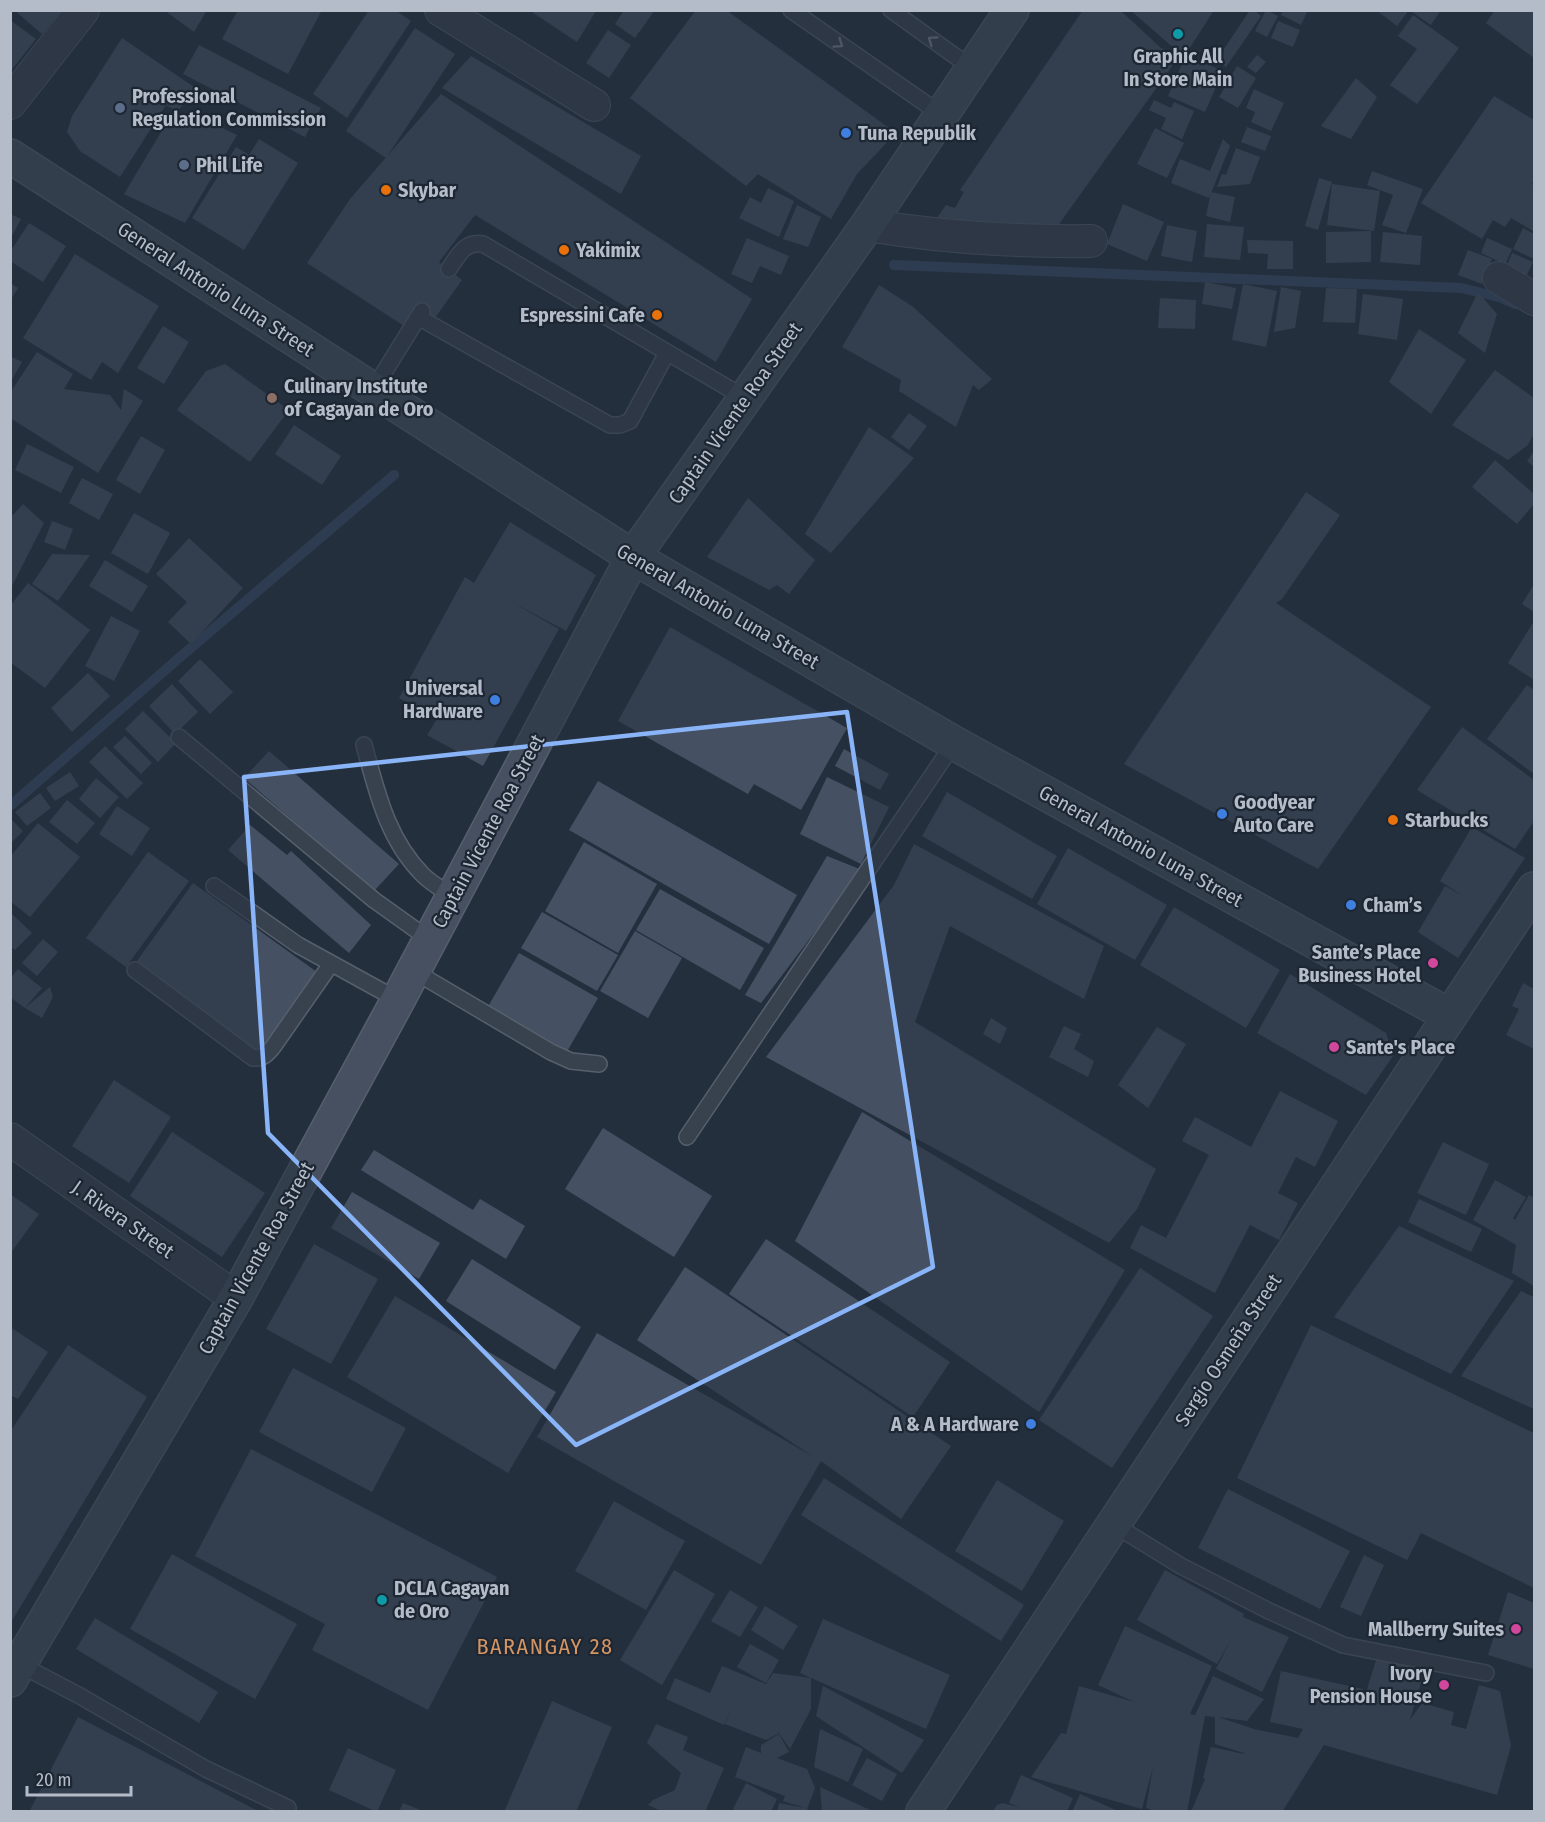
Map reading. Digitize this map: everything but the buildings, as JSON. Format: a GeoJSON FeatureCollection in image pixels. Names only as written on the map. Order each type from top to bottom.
{"type":"FeatureCollection","features":[{"type":"Feature","properties":{"kind":"street"},"geometry":{"type":"LineString","coordinates":[[10,103],[83,10]]}},
{"type":"Feature","properties":{"kind":"street"},"geometry":{"type":"LineString","coordinates":[[441,10],[594,105]]}},
{"type":"Feature","properties":{"kind":"street","name":"Captain Vicente Roa Street"},"geometry":{"type":"LineString","coordinates":[[16,1673],[236,1298],[423,954],[633,557],[867,225],[973,69],[1008,12]]}},
{"type":"Feature","properties":{"kind":"street","name":"General Antonio Luna Street"},"geometry":{"type":"LineString","coordinates":[[10,156],[633,557],[954,743],[1450,1016]]}},
{"type":"Feature","properties":{"kind":"street"},"geometry":{"type":"LineString","coordinates":[[867,225],[914,233],[1003,239],[1091,241]]}},
{"type":"Feature","properties":{"kind":"street"},"geometry":{"type":"LineString","coordinates":[[1499,278],[1534,299]]}},
{"type":"Feature","properties":{"kind":"street","name":"Sergio Osmeña Street"},"geometry":{"type":"LineString","coordinates":[[922,1812],[1534,889]]}},
{"type":"Feature","properties":{"kind":"street","name":"J. Rivera Street"},"geometry":{"type":"LineString","coordinates":[[10,1139],[236,1298]]}},
{"type":"Feature","properties":{"kind":"lane"},"geometry":{"type":"LineString","coordinates":[[791,10],[942,115]]}},
{"type":"Feature","properties":{"kind":"lane"},"geometry":{"type":"LineString","coordinates":[[891,10],[973,69]]}},
{"type":"Feature","properties":{"kind":"lane"},"geometry":{"type":"LineString","coordinates":[[449,270],[465,246],[483,244],[746,398]]}},
{"type":"Feature","properties":{"kind":"lane"},"geometry":{"type":"LineString","coordinates":[[373,390],[420,314],[610,425],[620,425],[630,421],[667,352]]}},
{"type":"Feature","properties":{"kind":"lane"},"geometry":{"type":"LineString","coordinates":[[179,737],[374,900],[423,954],[429,980],[550,1052],[571,1060],[599,1064]]}},
{"type":"Feature","properties":{"kind":"lane"},"geometry":{"type":"LineString","coordinates":[[687,1137],[954,743]]}},
{"type":"Feature","properties":{"kind":"lane"},"geometry":{"type":"LineString","coordinates":[[364,745],[385,817],[398,843],[423,876],[453,897]]}},
{"type":"Feature","properties":{"kind":"lane"},"geometry":{"type":"LineString","coordinates":[[214,886],[298,945],[398,1000]]}},
{"type":"Feature","properties":{"kind":"lane"},"geometry":{"type":"LineString","coordinates":[[135,970],[253,1058],[259,1059],[267,1055],[331,964]]}},
{"type":"Feature","properties":{"kind":"lane"},"geometry":{"type":"LineString","coordinates":[[1113,1524],[1181,1566],[1269,1611],[1343,1645],[1486,1673]]}},
{"type":"Feature","properties":{"kind":"lane"},"geometry":{"type":"LineString","coordinates":[[16,1673],[80,1696],[206,1769],[288,1808]]}},
{"type":"Feature","properties":{"kind":"highlighted area"},"geometry":{"type":"Polygon","coordinates":[[[847,712],[933,1267],[576,1445],[268,1133],[244,777],[847,712]]]}},
{"type":"Feature","properties":{"kind":"waterway"},"geometry":{"type":"LineString","coordinates":[[894,265],[1461,288],[1499,297],[1515,304]]}},
{"type":"Feature","properties":{"kind":"waterway"},"geometry":{"type":"LineString","coordinates":[[10,806],[394,475]]}},
{"type":"Feature","properties":{"kind":"place","name":"Graphic All In Store Main"},"geometry":{"type":"Point","coordinates":[1178,34]}},
{"type":"Feature","properties":{"kind":"place","name":"Professional Regulation Commission"},"geometry":{"type":"Point","coordinates":[120,108]}},
{"type":"Feature","properties":{"kind":"place","name":"Tuna Republik"},"geometry":{"type":"Point","coordinates":[846,133]}},
{"type":"Feature","properties":{"kind":"place","name":"Phil Life"},"geometry":{"type":"Point","coordinates":[184,165]}},
{"type":"Feature","properties":{"kind":"place","name":"Skybar"},"geometry":{"type":"Point","coordinates":[386,190]}},
{"type":"Feature","properties":{"kind":"place","name":"Yakimix"},"geometry":{"type":"Point","coordinates":[564,250]}},
{"type":"Feature","properties":{"kind":"place","name":"Espressini Cafe"},"geometry":{"type":"Point","coordinates":[657,315]}},
{"type":"Feature","properties":{"kind":"place","name":"Culinary Institute of Cagayan de Oro"},"geometry":{"type":"Point","coordinates":[272,398]}},
{"type":"Feature","properties":{"kind":"place","name":"Universal Hardware"},"geometry":{"type":"Point","coordinates":[495,700]}},
{"type":"Feature","properties":{"kind":"place","name":"Goodyear Auto Care"},"geometry":{"type":"Point","coordinates":[1222,814]}},
{"type":"Feature","properties":{"kind":"place","name":"Starbucks"},"geometry":{"type":"Point","coordinates":[1393,820]}},
{"type":"Feature","properties":{"kind":"place","name":"Cham’s"},"geometry":{"type":"Point","coordinates":[1351,905]}},
{"type":"Feature","properties":{"kind":"place","name":"Sante’s Place Business Hotel"},"geometry":{"type":"Point","coordinates":[1433,963]}},
{"type":"Feature","properties":{"kind":"place","name":"Sante's Place"},"geometry":{"type":"Point","coordinates":[1334,1047]}},
{"type":"Feature","properties":{"kind":"place","name":"A & A Hardware"},"geometry":{"type":"Point","coordinates":[1031,1424]}},
{"type":"Feature","properties":{"kind":"place","name":"DCLA Cagayan de Oro"},"geometry":{"type":"Point","coordinates":[382,1600]}},
{"type":"Feature","properties":{"kind":"place","name":"Mallberry Suites"},"geometry":{"type":"Point","coordinates":[1516,1629]}},
{"type":"Feature","properties":{"kind":"place","name":"Ivory Pension House"},"geometry":{"type":"Point","coordinates":[1444,1685]}},
{"type":"Feature","properties":{"kind":"district","name":"BARANGAY 28"},"geometry":{"type":"Point","coordinates":[545,1646]}}]}
